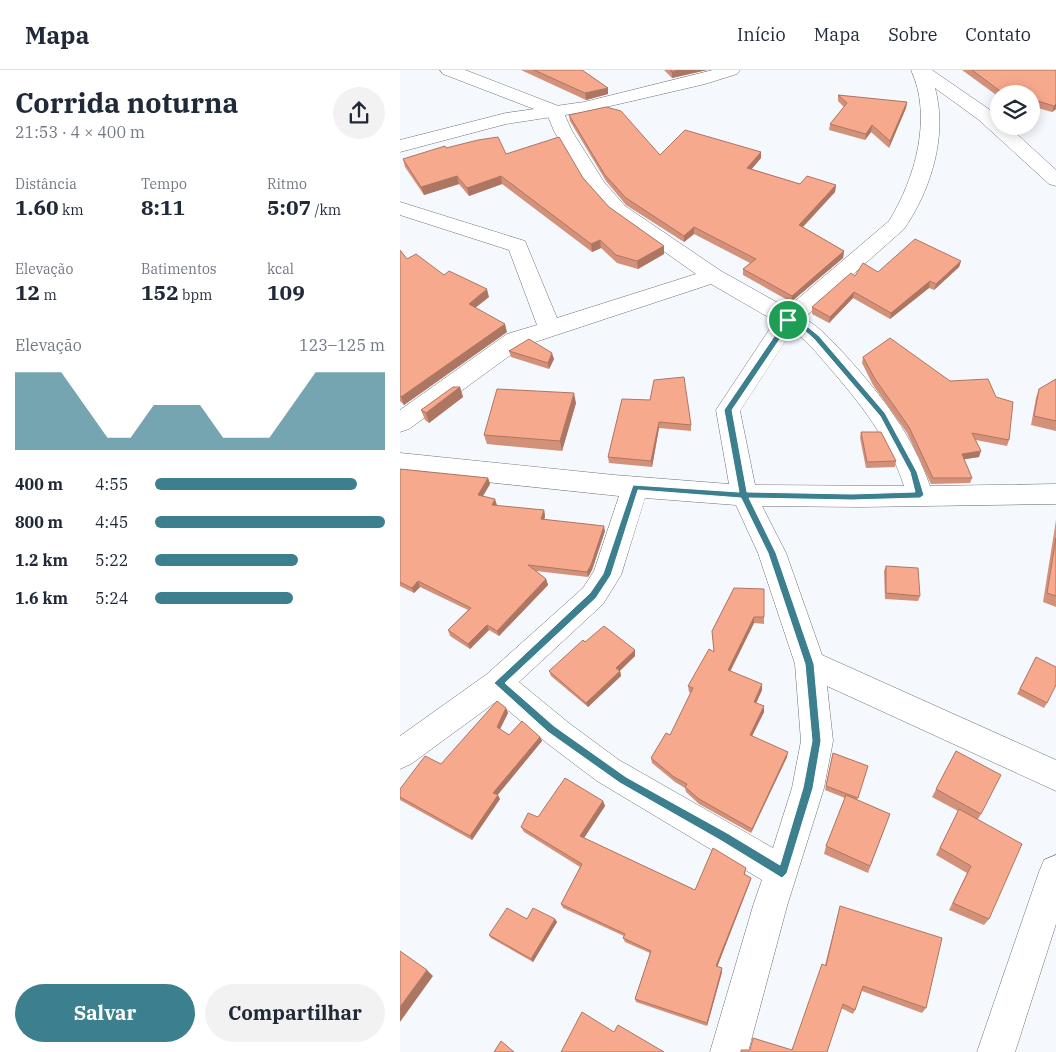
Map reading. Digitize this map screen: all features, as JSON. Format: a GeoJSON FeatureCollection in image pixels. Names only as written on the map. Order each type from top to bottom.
{"type":"FeatureCollection","features":[{"type":"Feature","properties":{"kind":"street"},"geometry":{"type":"LineString","coordinates":[[449,70],[555,111],[563,131],[596,185],[618,210],[713,276],[806,329],[816,338],[883,414],[914,472],[920,495]]}},
{"type":"Feature","properties":{"kind":"street"},"geometry":{"type":"LineString","coordinates":[[400,146],[506,119],[632,96],[699,80],[731,70]]}},
{"type":"Feature","properties":{"kind":"street"},"geometry":{"type":"LineString","coordinates":[[921,70],[986,116],[1056,180]]}},
{"type":"Feature","properties":{"kind":"street"},"geometry":{"type":"LineString","coordinates":[[728,1052],[770,906],[808,788],[817,741],[810,664],[772,553],[744,495],[728,410],[788,320],[897,225],[907,209],[920,174],[929,135],[930,108],[921,70]]}},
{"type":"Feature","properties":{"kind":"street"},"geometry":{"type":"LineString","coordinates":[[400,208],[518,246],[550,328]]}},
{"type":"Feature","properties":{"kind":"street"},"geometry":{"type":"LineString","coordinates":[[400,423],[515,340],[713,276]]}},
{"type":"Feature","properties":{"kind":"street"},"geometry":{"type":"LineString","coordinates":[[400,463],[636,487],[744,495],[852,497],[1056,494]]}},
{"type":"Feature","properties":{"kind":"street"},"geometry":{"type":"LineString","coordinates":[[400,754],[498,683],[593,596],[606,575],[636,487]]}},
{"type":"Feature","properties":{"kind":"street"},"geometry":{"type":"LineString","coordinates":[[810,664],[1056,776]]}},
{"type":"Feature","properties":{"kind":"street"},"geometry":{"type":"LineString","coordinates":[[498,683],[551,729],[623,780],[724,836],[782,873]]}},
{"type":"Feature","properties":{"kind":"street"},"geometry":{"type":"LineString","coordinates":[[996,1052],[1056,872]]}},
{"type":"Feature","properties":{"kind":"building"},"geometry":{"type":"Polygon","coordinates":[[[534,70],[582,70],[608,88],[585,93],[534,70]]]}},
{"type":"Feature","properties":{"kind":"building"},"geometry":{"type":"Polygon","coordinates":[[[972,70],[1056,70],[1056,104],[1054,106],[1040,102],[1040,85],[992,85],[972,70]]]}},
{"type":"Feature","properties":{"kind":"building"},"geometry":{"type":"Polygon","coordinates":[[[838,95],[907,102],[890,141],[872,125],[866,134],[830,124],[847,103],[838,95]]]}},
{"type":"Feature","properties":{"kind":"building"},"geometry":{"type":"Polygon","coordinates":[[[606,107],[621,111],[660,155],[685,130],[761,152],[747,168],[800,184],[807,176],[836,185],[799,225],[844,251],[792,296],[743,269],[756,259],[694,227],[684,236],[626,198],[605,175],[569,115],[606,107]]]}},
{"type":"Feature","properties":{"kind":"building"},"geometry":{"type":"Polygon","coordinates":[[[498,137],[506,154],[559,137],[583,178],[609,207],[664,246],[637,261],[616,255],[600,240],[591,244],[501,176],[467,188],[457,176],[421,187],[403,159],[445,146],[446,148],[498,137]]]}},
{"type":"Feature","properties":{"kind":"building"},"geometry":{"type":"Polygon","coordinates":[[[915,239],[961,261],[936,284],[930,281],[891,313],[854,292],[830,317],[812,307],[851,273],[855,276],[863,263],[878,272],[915,239]]]}},
{"type":"Feature","properties":{"kind":"building"},"geometry":{"type":"Polygon","coordinates":[[[400,250],[407,259],[416,254],[444,275],[449,271],[487,289],[469,304],[505,324],[401,397],[400,396],[400,250]]]}},
{"type":"Feature","properties":{"kind":"building"},"geometry":{"type":"Polygon","coordinates":[[[890,338],[950,381],[988,379],[996,397],[1013,402],[1009,440],[972,433],[981,451],[962,454],[972,478],[933,478],[909,427],[875,379],[863,357],[890,338]]]}},
{"type":"Feature","properties":{"kind":"building"},"geometry":{"type":"Polygon","coordinates":[[[529,339],[552,353],[548,363],[509,351],[529,339]]]}},
{"type":"Feature","properties":{"kind":"building"},"geometry":{"type":"Polygon","coordinates":[[[684,377],[691,425],[659,422],[651,461],[608,457],[622,399],[650,400],[654,380],[684,377]]]}},
{"type":"Feature","properties":{"kind":"building"},"geometry":{"type":"Polygon","coordinates":[[[1056,379],[1056,421],[1034,416],[1039,389],[1056,379]]]}},
{"type":"Feature","properties":{"kind":"building"},"geometry":{"type":"Polygon","coordinates":[[[453,387],[460,387],[426,413],[421,410],[453,387]]]}},
{"type":"Feature","properties":{"kind":"building"},"geometry":{"type":"Polygon","coordinates":[[[497,389],[574,393],[560,441],[484,435],[497,389]]]}},
{"type":"Feature","properties":{"kind":"building"},"geometry":{"type":"Polygon","coordinates":[[[861,432],[881,432],[896,461],[867,462],[861,432]]]}},
{"type":"Feature","properties":{"kind":"building"},"geometry":{"type":"Polygon","coordinates":[[[400,469],[488,478],[478,495],[495,499],[492,505],[544,510],[541,519],[604,526],[591,565],[587,572],[528,565],[546,579],[497,631],[487,625],[468,644],[448,630],[471,608],[418,581],[412,588],[400,582],[400,469]]]}},
{"type":"Feature","properties":{"kind":"building"},"geometry":{"type":"Polygon","coordinates":[[[1056,538],[1056,596],[1047,593],[1056,538]]]}},
{"type":"Feature","properties":{"kind":"building"},"geometry":{"type":"Polygon","coordinates":[[[886,566],[918,568],[920,596],[886,593],[886,566]]]}},
{"type":"Feature","properties":{"kind":"building"},"geometry":{"type":"Polygon","coordinates":[[[734,588],[764,589],[764,617],[754,617],[728,670],[762,684],[754,702],[764,706],[750,735],[788,752],[752,829],[699,799],[685,787],[687,784],[674,777],[651,758],[666,733],[670,735],[693,688],[688,686],[709,649],[714,652],[712,631],[734,588]]]}},
{"type":"Feature","properties":{"kind":"building"},"geometry":{"type":"Polygon","coordinates":[[[604,626],[635,650],[616,668],[620,671],[586,703],[549,671],[583,640],[585,642],[604,626]]]}},
{"type":"Feature","properties":{"kind":"building"},"geometry":{"type":"Polygon","coordinates":[[[1036,657],[1056,667],[1056,685],[1047,703],[1020,689],[1036,657]]]}},
{"type":"Feature","properties":{"kind":"building"},"geometry":{"type":"Polygon","coordinates":[[[497,701],[506,708],[497,727],[509,735],[522,721],[540,737],[493,793],[498,795],[470,836],[400,797],[400,789],[425,756],[441,764],[497,701]]]}},
{"type":"Feature","properties":{"kind":"building"},"geometry":{"type":"Polygon","coordinates":[[[956,751],[1001,775],[981,814],[936,789],[956,751]]]}},
{"type":"Feature","properties":{"kind":"building"},"geometry":{"type":"Polygon","coordinates":[[[833,753],[868,766],[858,798],[826,786],[833,753]]]}},
{"type":"Feature","properties":{"kind":"building"},"geometry":{"type":"Polygon","coordinates":[[[565,778],[603,801],[580,836],[695,890],[713,848],[746,868],[744,874],[751,878],[716,966],[722,968],[707,1023],[635,999],[651,951],[623,938],[625,934],[561,904],[582,864],[521,827],[528,813],[538,817],[565,778]]]}},
{"type":"Feature","properties":{"kind":"building"},"geometry":{"type":"Polygon","coordinates":[[[846,795],[890,814],[870,866],[826,846],[846,795]]]}},
{"type":"Feature","properties":{"kind":"building"},"geometry":{"type":"Polygon","coordinates":[[[959,809],[1022,844],[989,919],[953,903],[971,866],[940,848],[959,809]]]}},
{"type":"Feature","properties":{"kind":"building"},"geometry":{"type":"Polygon","coordinates":[[[840,906],[942,938],[926,1008],[863,986],[855,1010],[843,1004],[827,1052],[741,1052],[741,1050],[750,1050],[753,1038],[792,1050],[822,964],[826,966],[840,906]]]}},
{"type":"Feature","properties":{"kind":"building"},"geometry":{"type":"Polygon","coordinates":[[[507,908],[527,919],[533,908],[555,919],[531,959],[489,935],[507,908]]]}},
{"type":"Feature","properties":{"kind":"building"},"geometry":{"type":"Polygon","coordinates":[[[400,951],[427,970],[400,1007],[400,951]]]}},
{"type":"Feature","properties":{"kind":"building"},"geometry":{"type":"Polygon","coordinates":[[[582,1012],[614,1032],[618,1025],[664,1052],[561,1052],[582,1012]]]}},
{"type":"Feature","properties":{"kind":"building"},"geometry":{"type":"Polygon","coordinates":[[[501,1041],[514,1052],[494,1052],[501,1041]]]}},
{"type":"Feature","properties":{"kind":"route"},"geometry":{"type":"LineString","coordinates":[[788,320],[728,410],[744,495],[636,487],[606,575],[593,596],[498,683],[551,729],[623,780],[724,836],[782,873],[808,788],[817,741],[810,664],[772,553],[744,495],[852,497],[920,495],[914,472],[883,414],[816,338],[806,329],[788,320]]}}]}
